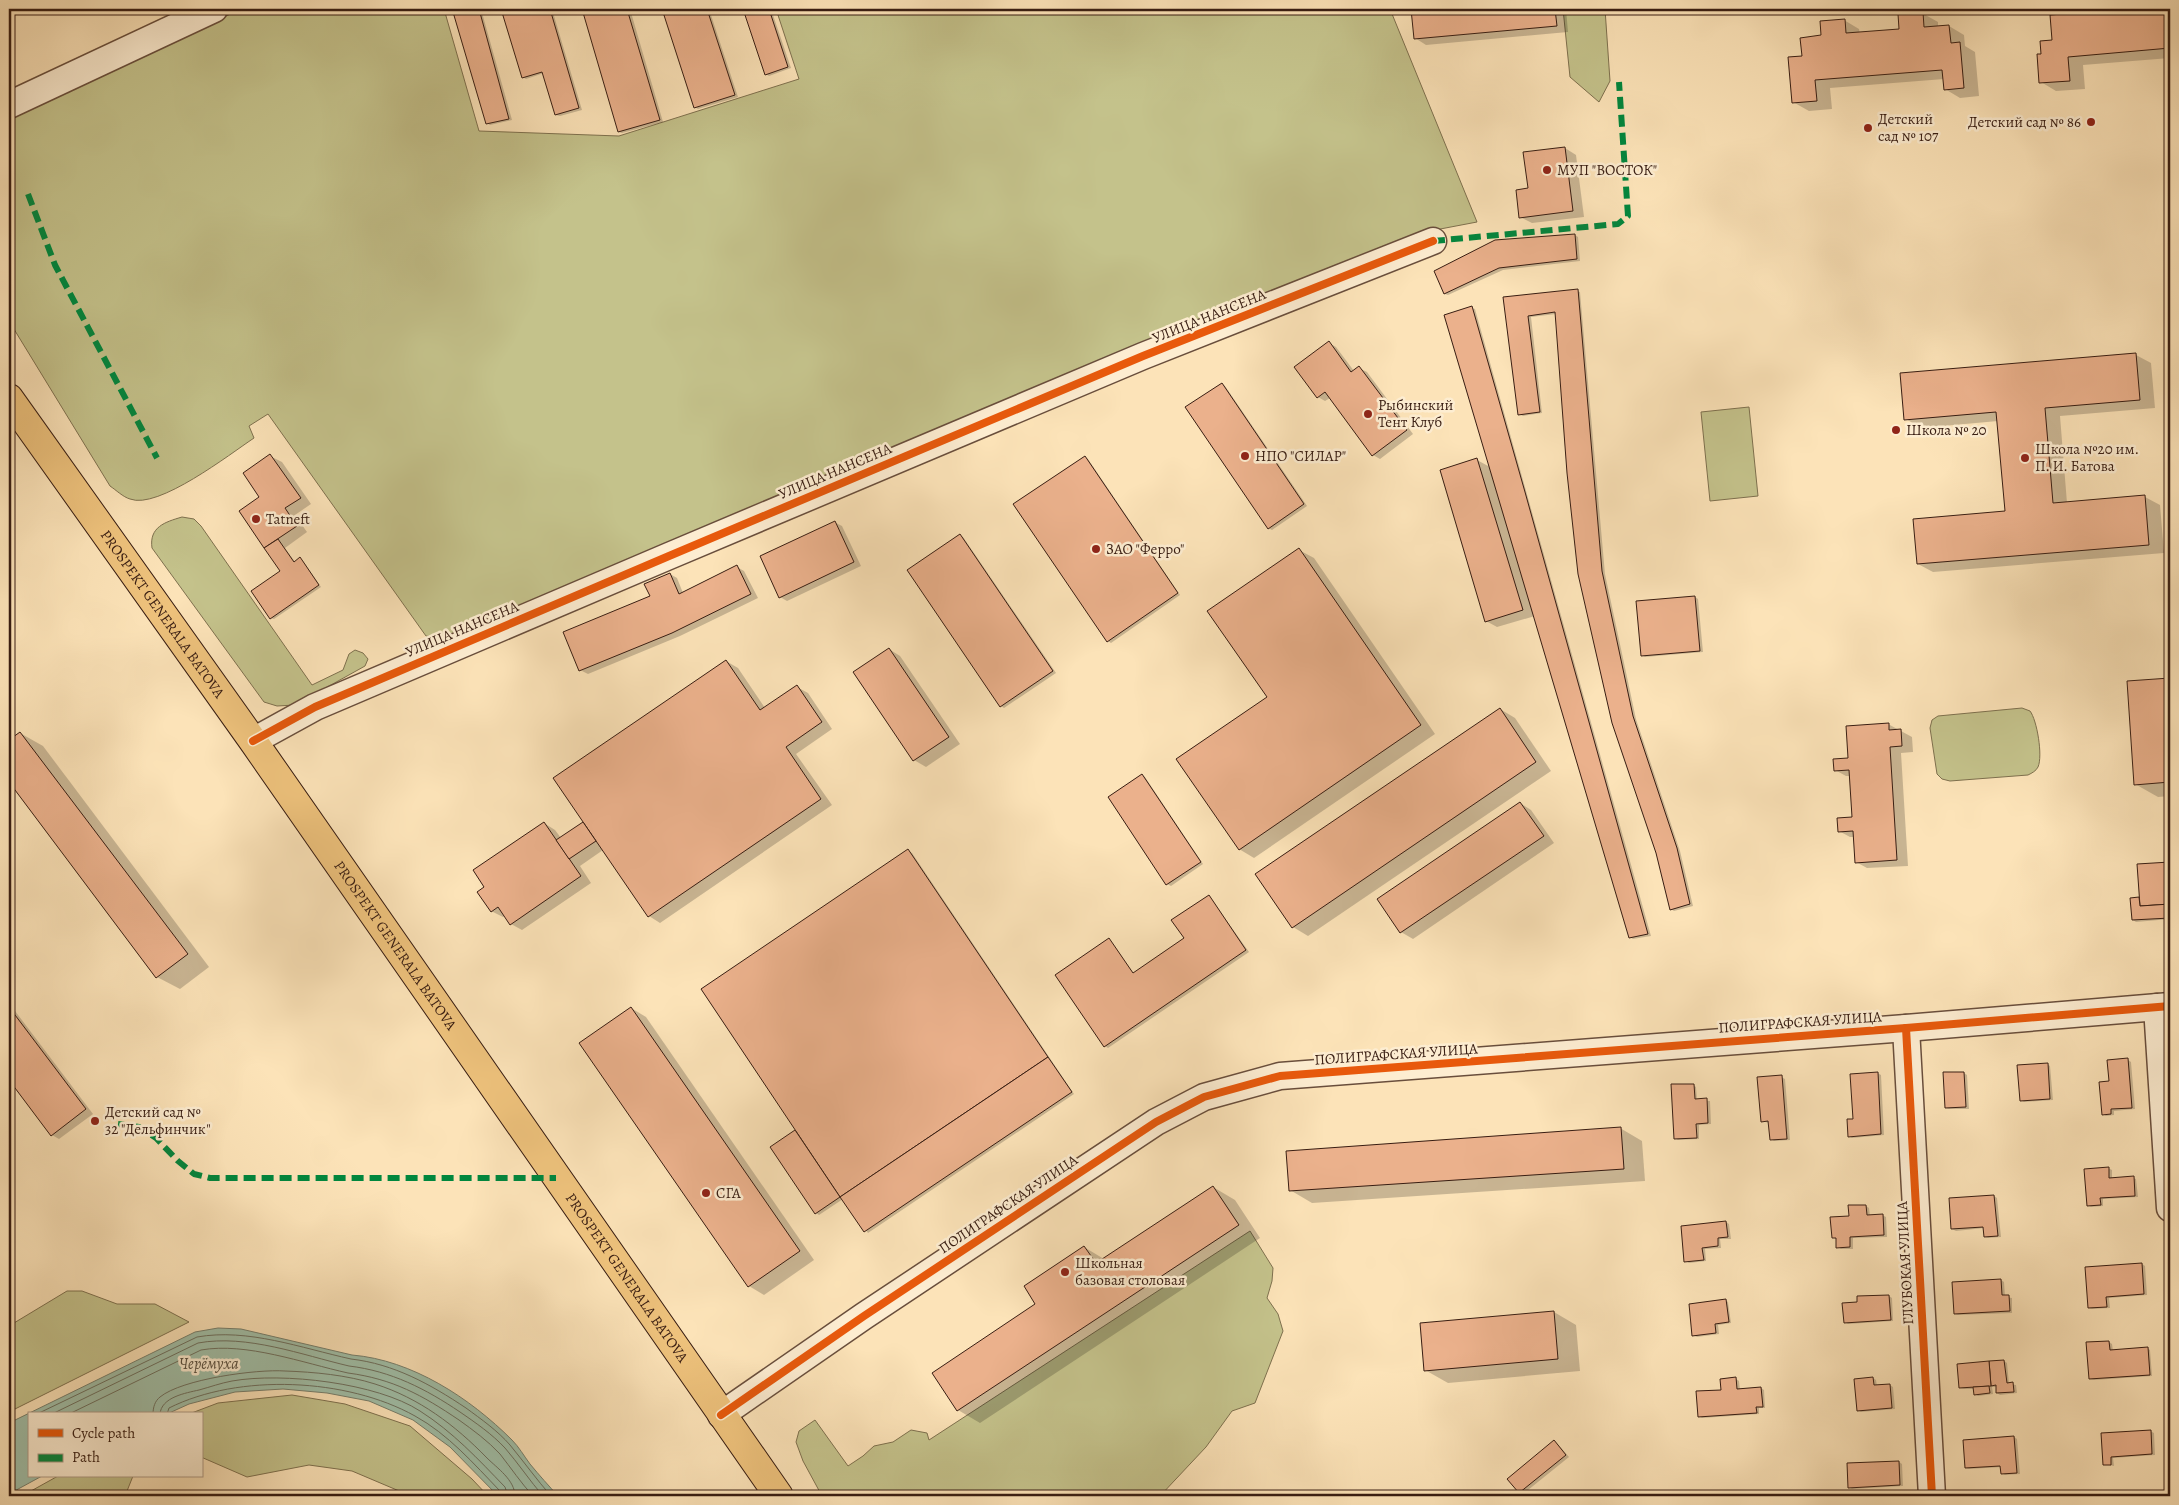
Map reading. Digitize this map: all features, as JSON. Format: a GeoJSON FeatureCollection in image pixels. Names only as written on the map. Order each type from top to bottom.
{"type":"FeatureCollection","features":[{"type":"Feature","properties":{"kind":"main road","name":"PROSPEKT GENERALA BATOVA"},"geometry":{"type":"LineString","coordinates":[[9,398],[253,741],[779,1496]]}},
{"type":"Feature","properties":{"kind":"street"},"geometry":{"type":"LineString","coordinates":[[9,105],[214,9]]}},
{"type":"Feature","properties":{"kind":"street","name":"УЛИЦА НАНСЕНА"},"geometry":{"type":"LineString","coordinates":[[253,741],[316,707],[688,548],[1143,356],[1433,241]]}},
{"type":"Feature","properties":{"kind":"street"},"geometry":{"type":"LineString","coordinates":[[2164,1006],[2170,1208]]}},
{"type":"Feature","properties":{"kind":"street","name":"ПОЛИГРАФСКАЯ УЛИЦА"},"geometry":{"type":"LineString","coordinates":[[722,1415],[864,1316],[1156,1122],[1204,1096],[1280,1076],[1906,1028],[2164,1006]]}},
{"type":"Feature","properties":{"kind":"street","name":"ГЛУБОКАЯ УЛИЦА"},"geometry":{"type":"LineString","coordinates":[[1906,1028],[1932,1496]]}},
{"type":"Feature","properties":{"kind":"shaded area"},"geometry":{"type":"Polygon","coordinates":[[[241,9],[444,9],[479,131],[619,136],[799,79],[776,9],[1390,9],[1477,222],[1435,230],[453,637],[441,639],[426,636],[268,414],[249,426],[254,438],[194,479],[158,496],[142,500],[130,499],[110,486],[9,321],[9,120],[241,9]]]}},
{"type":"Feature","properties":{"kind":"shaded area"},"geometry":{"type":"Polygon","coordinates":[[[1563,9],[1605,9],[1610,81],[1599,102],[1570,77],[1563,9]]]}},
{"type":"Feature","properties":{"kind":"shaded area"},"geometry":{"type":"Polygon","coordinates":[[[1749,407],[1758,496],[1710,501],[1701,412],[1749,407]]]}},
{"type":"Feature","properties":{"kind":"shaded area"},"geometry":{"type":"Polygon","coordinates":[[[182,517],[194,519],[201,526],[312,685],[343,670],[349,654],[355,650],[363,653],[368,659],[365,666],[295,705],[277,706],[264,702],[152,548],[153,535],[156,530],[164,523],[182,517]]]}},
{"type":"Feature","properties":{"kind":"shaded area"},"geometry":{"type":"Polygon","coordinates":[[[2022,708],[2030,711],[2033,716],[2038,738],[2040,755],[2038,767],[2034,772],[2028,775],[1950,781],[1942,779],[1937,774],[1930,728],[1932,720],[1938,716],[2022,708]]]}},
{"type":"Feature","properties":{"kind":"shaded area"},"geometry":{"type":"Polygon","coordinates":[[[1250,1231],[1273,1268],[1272,1281],[1267,1298],[1278,1314],[1283,1331],[1255,1403],[1232,1411],[1206,1447],[1160,1496],[822,1496],[803,1461],[796,1442],[799,1431],[815,1420],[848,1466],[874,1446],[893,1442],[911,1430],[927,1433],[929,1440],[1250,1231]]]}},
{"type":"Feature","properties":{"kind":"shaded area"},"geometry":{"type":"Polygon","coordinates":[[[67,1291],[82,1291],[117,1304],[155,1304],[189,1322],[9,1412],[9,1326],[67,1291]]]}},
{"type":"Feature","properties":{"kind":"shaded area"},"geometry":{"type":"Polygon","coordinates":[[[292,1395],[345,1404],[410,1426],[472,1479],[488,1496],[411,1496],[352,1471],[309,1465],[247,1477],[202,1457],[202,1412],[194,1412],[218,1403],[292,1395]]]}},
{"type":"Feature","properties":{"kind":"shaded area"},"geometry":{"type":"Polygon","coordinates":[[[54,1478],[132,1478],[125,1496],[22,1496],[54,1478]]]}},
{"type":"Feature","properties":{"kind":"water","name":"Черёмуха"},"geometry":{"type":"Polygon","coordinates":[[[218,1328],[241,1329],[352,1355],[374,1358],[418,1373],[459,1396],[496,1424],[515,1443],[530,1464],[558,1496],[498,1496],[450,1447],[413,1420],[369,1401],[327,1393],[283,1389],[235,1392],[189,1404],[171,1412],[31,1412],[195,1332],[218,1328]]]}},
{"type":"Feature","properties":{"kind":"water","name":"Черёмуха"},"geometry":{"type":"Polygon","coordinates":[[[28,1414],[28,1478],[38,1478],[9,1494],[9,1423],[28,1414]]]}},
{"type":"Feature","properties":{"kind":"building"},"geometry":{"type":"Polygon","coordinates":[[[464,9],[479,9],[509,119],[486,124],[453,12],[464,9]]]}},
{"type":"Feature","properties":{"kind":"building"},"geometry":{"type":"Polygon","coordinates":[[[501,9],[550,9],[579,108],[555,115],[542,72],[522,78],[501,9]]]}},
{"type":"Feature","properties":{"kind":"building"},"geometry":{"type":"Polygon","coordinates":[[[582,9],[627,9],[660,120],[618,132],[582,9]]]}},
{"type":"Feature","properties":{"kind":"building"},"geometry":{"type":"Polygon","coordinates":[[[662,9],[707,9],[735,95],[694,108],[662,9]]]}},
{"type":"Feature","properties":{"kind":"building"},"geometry":{"type":"Polygon","coordinates":[[[743,9],[769,9],[788,67],[765,75],[743,9]]]}},
{"type":"Feature","properties":{"kind":"building"},"geometry":{"type":"Polygon","coordinates":[[[1411,9],[1555,9],[1557,26],[1414,39],[1411,9]]]}},
{"type":"Feature","properties":{"kind":"building"},"geometry":{"type":"Polygon","coordinates":[[[2073,9],[2097,9],[2097,11],[2170,9],[2170,48],[2068,57],[2070,81],[2039,83],[2037,54],[2041,54],[2040,41],[2052,40],[2050,15],[2074,13],[2073,9]]]}},
{"type":"Feature","properties":{"kind":"building"},"geometry":{"type":"Polygon","coordinates":[[[1923,12],[1924,27],[1949,25],[1951,43],[1960,42],[1964,88],[1944,90],[1942,70],[1815,80],[1817,101],[1792,103],[1788,57],[1802,56],[1800,38],[1821,35],[1820,21],[1845,19],[1846,33],[1899,29],[1898,14],[1923,12]]]}},
{"type":"Feature","properties":{"kind":"building","name":"МУП \"ВОСТОК\""},"geometry":{"type":"Polygon","coordinates":[[[1565,147],[1573,211],[1519,218],[1516,190],[1528,188],[1523,152],[1565,147]]]}},
{"type":"Feature","properties":{"kind":"building"},"geometry":{"type":"Polygon","coordinates":[[[1575,234],[1577,259],[1499,268],[1444,294],[1434,271],[1495,240],[1575,234]]]}},
{"type":"Feature","properties":{"kind":"building"},"geometry":{"type":"Polygon","coordinates":[[[1578,289],[1602,571],[1633,716],[1677,848],[1690,904],[1670,910],[1656,853],[1612,723],[1578,574],[1567,473],[1555,312],[1528,316],[1540,412],[1518,415],[1503,297],[1578,289]]]}},
{"type":"Feature","properties":{"kind":"building"},"geometry":{"type":"Polygon","coordinates":[[[1472,306],[1648,934],[1629,938],[1444,315],[1472,306]]]}},
{"type":"Feature","properties":{"kind":"building","name":"Рыбинский Тент Клуб"},"geometry":{"type":"Polygon","coordinates":[[[1329,341],[1351,372],[1359,366],[1407,430],[1372,456],[1325,392],[1317,398],[1294,367],[1329,341]]]}},
{"type":"Feature","properties":{"kind":"building","name":"Школа №20 им. П. И. Батова"},"geometry":{"type":"Polygon","coordinates":[[[2136,353],[2140,400],[2045,408],[2053,503],[2145,495],[2149,545],[1917,564],[1913,519],[2005,511],[1996,412],[1904,420],[1900,373],[2136,353]]]}},
{"type":"Feature","properties":{"kind":"building","name":"НПО \"СИЛАР\""},"geometry":{"type":"Polygon","coordinates":[[[1222,383],[1304,504],[1268,529],[1185,407],[1222,383]]]}},
{"type":"Feature","properties":{"kind":"building"},"geometry":{"type":"Polygon","coordinates":[[[270,454],[301,498],[285,508],[297,526],[264,548],[239,511],[259,497],[243,473],[270,454]]]}},
{"type":"Feature","properties":{"kind":"building","name":"ЗАО \"Ферро\""},"geometry":{"type":"Polygon","coordinates":[[[1085,456],[1178,593],[1107,642],[1013,504],[1085,456]]]}},
{"type":"Feature","properties":{"kind":"building"},"geometry":{"type":"Polygon","coordinates":[[[1477,458],[1523,610],[1485,622],[1440,470],[1477,458]]]}},
{"type":"Feature","properties":{"kind":"building"},"geometry":{"type":"Polygon","coordinates":[[[835,521],[854,562],[779,598],[760,556],[835,521]]]}},
{"type":"Feature","properties":{"kind":"building"},"geometry":{"type":"Polygon","coordinates":[[[960,534],[1053,671],[1000,707],[907,570],[960,534]]]}},
{"type":"Feature","properties":{"kind":"building"},"geometry":{"type":"Polygon","coordinates":[[[278,539],[294,562],[300,557],[319,585],[270,619],[251,591],[280,571],[264,548],[278,539]]]}},
{"type":"Feature","properties":{"kind":"building"},"geometry":{"type":"Polygon","coordinates":[[[1299,548],[1421,725],[1239,850],[1176,759],[1267,697],[1207,611],[1299,548]]]}},
{"type":"Feature","properties":{"kind":"building"},"geometry":{"type":"Polygon","coordinates":[[[737,565],[751,594],[672,633],[579,671],[563,632],[650,596],[644,584],[670,573],[679,594],[737,565]]]}},
{"type":"Feature","properties":{"kind":"building"},"geometry":{"type":"Polygon","coordinates":[[[1695,596],[1700,651],[1641,656],[1636,601],[1695,596]]]}},
{"type":"Feature","properties":{"kind":"building"},"geometry":{"type":"Polygon","coordinates":[[[889,648],[949,737],[913,761],[853,672],[889,648]]]}},
{"type":"Feature","properties":{"kind":"building"},"geometry":{"type":"Polygon","coordinates":[[[726,660],[760,710],[797,685],[822,722],[786,747],[821,799],[648,917],[553,778],[726,660]]]}},
{"type":"Feature","properties":{"kind":"building"},"geometry":{"type":"Polygon","coordinates":[[[2170,678],[2170,782],[2134,785],[2127,681],[2170,678]]]}},
{"type":"Feature","properties":{"kind":"building"},"geometry":{"type":"Polygon","coordinates":[[[1500,708],[1536,762],[1292,928],[1255,874],[1500,708]]]}},
{"type":"Feature","properties":{"kind":"building"},"geometry":{"type":"Polygon","coordinates":[[[1889,723],[1889,730],[1901,729],[1902,746],[1890,747],[1897,860],[1855,863],[1853,831],[1838,832],[1837,818],[1852,817],[1849,770],[1834,771],[1833,759],[1848,758],[1846,726],[1889,723]]]}},
{"type":"Feature","properties":{"kind":"building"},"geometry":{"type":"Polygon","coordinates":[[[20,732],[188,954],[156,978],[9,782],[9,740],[20,732]]]}},
{"type":"Feature","properties":{"kind":"building"},"geometry":{"type":"Polygon","coordinates":[[[1142,774],[1201,862],[1166,885],[1108,797],[1142,774]]]}},
{"type":"Feature","properties":{"kind":"building"},"geometry":{"type":"Polygon","coordinates":[[[1520,802],[1544,836],[1400,933],[1377,899],[1520,802]]]}},
{"type":"Feature","properties":{"kind":"building"},"geometry":{"type":"Polygon","coordinates":[[[544,822],[581,876],[510,925],[498,907],[491,912],[477,892],[484,887],[473,870],[544,822]]]}},
{"type":"Feature","properties":{"kind":"building"},"geometry":{"type":"Polygon","coordinates":[[[583,822],[596,841],[569,859],[556,840],[583,822]]]}},
{"type":"Feature","properties":{"kind":"building"},"geometry":{"type":"Polygon","coordinates":[[[908,849],[1048,1057],[840,1197],[701,989],[908,849]]]}},
{"type":"Feature","properties":{"kind":"building"},"geometry":{"type":"Polygon","coordinates":[[[2170,862],[2170,904],[2140,906],[2137,864],[2170,862]]]}},
{"type":"Feature","properties":{"kind":"building"},"geometry":{"type":"Polygon","coordinates":[[[1209,895],[1246,950],[1104,1047],[1055,975],[1109,938],[1133,973],[1184,938],[1171,920],[1209,895]]]}},
{"type":"Feature","properties":{"kind":"building"},"geometry":{"type":"Polygon","coordinates":[[[2139,897],[2140,906],[2170,904],[2170,918],[2132,920],[2130,898],[2139,897]]]}},
{"type":"Feature","properties":{"kind":"building"},"geometry":{"type":"Polygon","coordinates":[[[9,1007],[86,1109],[51,1136],[9,1080],[9,1007]]]}},
{"type":"Feature","properties":{"kind":"building"},"geometry":{"type":"Polygon","coordinates":[[[631,1007],[800,1251],[748,1287],[579,1043],[631,1007]]]}},
{"type":"Feature","properties":{"kind":"building"},"geometry":{"type":"Polygon","coordinates":[[[1048,1057],[1072,1092],[864,1232],[840,1197],[1048,1057]]]}},
{"type":"Feature","properties":{"kind":"building"},"geometry":{"type":"Polygon","coordinates":[[[2128,1058],[2132,1108],[2111,1109],[2111,1114],[2102,1115],[2099,1082],[2109,1081],[2107,1060],[2128,1058]]]}},
{"type":"Feature","properties":{"kind":"building"},"geometry":{"type":"Polygon","coordinates":[[[2048,1063],[2050,1099],[2020,1101],[2017,1065],[2048,1063]]]}},
{"type":"Feature","properties":{"kind":"building"},"geometry":{"type":"Polygon","coordinates":[[[1878,1072],[1881,1134],[1848,1137],[1847,1119],[1853,1119],[1850,1074],[1878,1072]]]}},
{"type":"Feature","properties":{"kind":"building"},"geometry":{"type":"Polygon","coordinates":[[[1943,1072],[1964,1072],[1966,1107],[1945,1108],[1943,1072]]]}},
{"type":"Feature","properties":{"kind":"building"},"geometry":{"type":"Polygon","coordinates":[[[1782,1075],[1787,1139],[1770,1140],[1768,1121],[1761,1122],[1757,1077],[1782,1075]]]}},
{"type":"Feature","properties":{"kind":"building"},"geometry":{"type":"Polygon","coordinates":[[[1671,1084],[1694,1084],[1695,1099],[1707,1098],[1708,1123],[1696,1124],[1697,1138],[1674,1139],[1671,1084]]]}},
{"type":"Feature","properties":{"kind":"building"},"geometry":{"type":"Polygon","coordinates":[[[1621,1127],[1624,1169],[1289,1191],[1286,1151],[1621,1127]]]}},
{"type":"Feature","properties":{"kind":"building"},"geometry":{"type":"Polygon","coordinates":[[[795,1130],[840,1197],[815,1214],[770,1147],[795,1130]]]}},
{"type":"Feature","properties":{"kind":"building"},"geometry":{"type":"Polygon","coordinates":[[[2109,1167],[2109,1178],[2134,1176],[2135,1196],[2100,1198],[2101,1205],[2087,1206],[2084,1169],[2109,1167]]]}},
{"type":"Feature","properties":{"kind":"building"},"geometry":{"type":"Polygon","coordinates":[[[1213,1186],[1239,1225],[957,1411],[932,1373],[1035,1304],[1024,1286],[1084,1246],[1096,1263],[1213,1186]]]}},
{"type":"Feature","properties":{"kind":"building"},"geometry":{"type":"Polygon","coordinates":[[[1994,1195],[1998,1236],[1984,1237],[1983,1227],[1951,1229],[1949,1198],[1994,1195]]]}},
{"type":"Feature","properties":{"kind":"building"},"geometry":{"type":"Polygon","coordinates":[[[1848,1205],[1866,1205],[1867,1215],[1883,1214],[1884,1235],[1850,1237],[1850,1247],[1836,1248],[1836,1238],[1832,1238],[1830,1217],[1849,1216],[1848,1205]]]}},
{"type":"Feature","properties":{"kind":"building"},"geometry":{"type":"Polygon","coordinates":[[[1726,1221],[1728,1237],[1718,1238],[1718,1246],[1702,1248],[1704,1260],[1684,1262],[1681,1226],[1726,1221]]]}},
{"type":"Feature","properties":{"kind":"building"},"geometry":{"type":"Polygon","coordinates":[[[2142,1263],[2144,1294],[2106,1297],[2107,1307],[2088,1308],[2085,1267],[2142,1263]]]}},
{"type":"Feature","properties":{"kind":"building"},"geometry":{"type":"Polygon","coordinates":[[[2001,1279],[2002,1295],[2009,1295],[2010,1311],[1954,1314],[1952,1282],[2001,1279]]]}},
{"type":"Feature","properties":{"kind":"building"},"geometry":{"type":"Polygon","coordinates":[[[1889,1295],[1891,1320],[1844,1323],[1842,1303],[1857,1302],[1857,1296],[1889,1295]]]}},
{"type":"Feature","properties":{"kind":"building"},"geometry":{"type":"Polygon","coordinates":[[[1726,1299],[1729,1322],[1715,1324],[1716,1333],[1692,1336],[1689,1304],[1726,1299]]]}},
{"type":"Feature","properties":{"kind":"building"},"geometry":{"type":"Polygon","coordinates":[[[1554,1311],[1558,1359],[1424,1371],[1420,1323],[1554,1311]]]}},
{"type":"Feature","properties":{"kind":"building"},"geometry":{"type":"Polygon","coordinates":[[[2109,1341],[2110,1350],[2148,1347],[2150,1375],[2089,1379],[2086,1342],[2109,1341]]]}},
{"type":"Feature","properties":{"kind":"building"},"geometry":{"type":"Polygon","coordinates":[[[2004,1360],[2007,1383],[2013,1382],[2014,1392],[1996,1393],[1996,1385],[1991,1386],[1989,1361],[2004,1360]]]}},
{"type":"Feature","properties":{"kind":"building"},"geometry":{"type":"Polygon","coordinates":[[[1989,1361],[1991,1386],[1959,1388],[1957,1364],[1989,1361]]]}},
{"type":"Feature","properties":{"kind":"building"},"geometry":{"type":"Polygon","coordinates":[[[1736,1377],[1737,1389],[1761,1387],[1763,1407],[1756,1407],[1757,1413],[1698,1417],[1696,1391],[1721,1390],[1720,1379],[1736,1377]]]}},
{"type":"Feature","properties":{"kind":"building"},"geometry":{"type":"Polygon","coordinates":[[[1873,1377],[1874,1385],[1890,1384],[1892,1408],[1857,1411],[1854,1379],[1873,1377]]]}},
{"type":"Feature","properties":{"kind":"building"},"geometry":{"type":"Polygon","coordinates":[[[1989,1386],[1990,1393],[1974,1395],[1973,1387],[1989,1386]]]}},
{"type":"Feature","properties":{"kind":"building"},"geometry":{"type":"Polygon","coordinates":[[[2151,1430],[2152,1454],[2111,1457],[2111,1465],[2103,1465],[2101,1433],[2151,1430]]]}},
{"type":"Feature","properties":{"kind":"building"},"geometry":{"type":"Polygon","coordinates":[[[2014,1436],[2017,1473],[2001,1474],[2000,1466],[1965,1468],[1963,1440],[2014,1436]]]}},
{"type":"Feature","properties":{"kind":"building"},"geometry":{"type":"Polygon","coordinates":[[[1554,1440],[1566,1455],[1519,1493],[1507,1479],[1554,1440]]]}},
{"type":"Feature","properties":{"kind":"building"},"geometry":{"type":"Polygon","coordinates":[[[1899,1461],[1900,1485],[1848,1488],[1847,1463],[1899,1461]]]}},
{"type":"Feature","properties":{"kind":"marked path"},"geometry":{"type":"LineString","coordinates":[[1433,241],[1618,224],[1628,216],[1619,82]]}},
{"type":"Feature","properties":{"kind":"marked path"},"geometry":{"type":"LineString","coordinates":[[28,194],[55,265],[157,458]]}},
{"type":"Feature","properties":{"kind":"marked path"},"geometry":{"type":"LineString","coordinates":[[118,1124],[139,1127],[156,1138],[178,1161],[194,1174],[210,1178],[556,1178]]}},
{"type":"Feature","properties":{"kind":"cycle path"},"geometry":{"type":"LineString","coordinates":[[253,741],[315,707],[669,556],[1143,356],[1433,241]]}},
{"type":"Feature","properties":{"kind":"cycle path"},"geometry":{"type":"LineString","coordinates":[[721,1415],[864,1316],[1156,1122],[1204,1097],[1280,1076],[2170,1006]]}},
{"type":"Feature","properties":{"kind":"cycle path"},"geometry":{"type":"LineString","coordinates":[[1906,1028],[1932,1496]]}},
{"type":"Feature","properties":{"kind":"place","name":"Детский сад № 86"},"geometry":{"type":"Point","coordinates":[2091,122]}},
{"type":"Feature","properties":{"kind":"place","name":"Детский сад № 107"},"geometry":{"type":"Point","coordinates":[1868,128]}},
{"type":"Feature","properties":{"kind":"place","name":"МУП \"ВОСТОК\""},"geometry":{"type":"Point","coordinates":[1547,170]}},
{"type":"Feature","properties":{"kind":"place","name":"Рыбинский Тент Клуб"},"geometry":{"type":"Point","coordinates":[1368,414]}},
{"type":"Feature","properties":{"kind":"place","name":"Школа № 20"},"geometry":{"type":"Point","coordinates":[1896,430]}},
{"type":"Feature","properties":{"kind":"place","name":"НПО \"СИЛАР\""},"geometry":{"type":"Point","coordinates":[1245,456]}},
{"type":"Feature","properties":{"kind":"place","name":"Школа №20 им. П. И. Батова"},"geometry":{"type":"Point","coordinates":[2025,458]}},
{"type":"Feature","properties":{"kind":"place","name":"Tatneft"},"geometry":{"type":"Point","coordinates":[256,519]}},
{"type":"Feature","properties":{"kind":"place","name":"ЗАО \"Ферро\""},"geometry":{"type":"Point","coordinates":[1096,549]}},
{"type":"Feature","properties":{"kind":"place","name":"Детский сад № 32 \"Дельфинчик\""},"geometry":{"type":"Point","coordinates":[95,1121]}},
{"type":"Feature","properties":{"kind":"place","name":"СГА"},"geometry":{"type":"Point","coordinates":[706,1193]}},
{"type":"Feature","properties":{"kind":"place","name":"Школьная базовая столовая"},"geometry":{"type":"Point","coordinates":[1065,1272]}}]}
